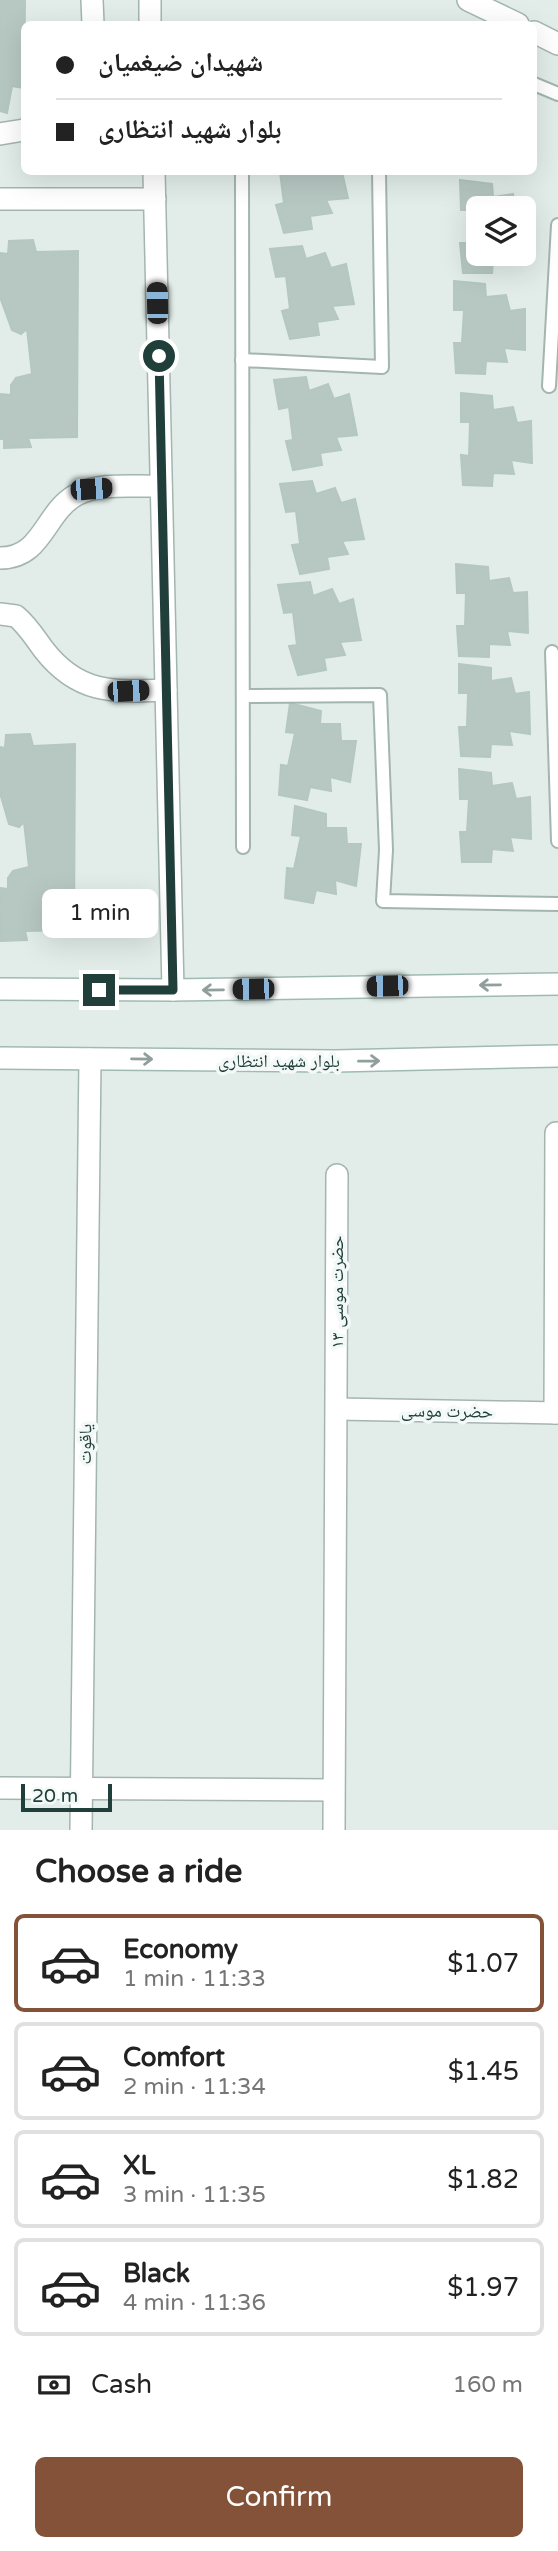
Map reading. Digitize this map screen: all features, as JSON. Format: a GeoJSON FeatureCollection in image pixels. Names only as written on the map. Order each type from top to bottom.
{"type":"FeatureCollection","features":[{"type":"Feature","properties":{"kind":"street"},"geometry":{"type":"LineString","coordinates":[[92,0],[93,21]]}},
{"type":"Feature","properties":{"kind":"street"},"geometry":{"type":"LineString","coordinates":[[150,0],[150,21]]}},
{"type":"Feature","properties":{"kind":"street"},"geometry":{"type":"LineString","coordinates":[[468,0],[512,21]]}},
{"type":"Feature","properties":{"kind":"street"},"geometry":{"type":"LineString","coordinates":[[537,34],[558,44]]}},
{"type":"Feature","properties":{"kind":"street"},"geometry":{"type":"LineString","coordinates":[[0,134],[21,130]]}},
{"type":"Feature","properties":{"kind":"street"},"geometry":{"type":"LineString","coordinates":[[154,175],[173,990]]}},
{"type":"Feature","properties":{"kind":"street"},"geometry":{"type":"LineString","coordinates":[[0,199],[155,199]]}},
{"type":"Feature","properties":{"kind":"street"},"geometry":{"type":"LineString","coordinates":[[0,558],[13,558],[32,547],[54,517],[77,494],[91,489],[162,486]]}},
{"type":"Feature","properties":{"kind":"street"},"geometry":{"type":"LineString","coordinates":[[0,614],[16,616],[56,662],[96,687],[109,692],[166,690]]}},
{"type":"Feature","properties":{"kind":"street"},"geometry":{"type":"LineString","coordinates":[[0,989],[173,990],[558,984]]}},
{"type":"Feature","properties":{"kind":"street","name":"بلوار شهید انتظاری"},"geometry":{"type":"LineString","coordinates":[[0,1058],[335,1061],[558,1056]]}},
{"type":"Feature","properties":{"kind":"street","name":"یاقوت"},"geometry":{"type":"LineString","coordinates":[[81,1830],[90,1059]]}},
{"type":"Feature","properties":{"kind":"street"},"geometry":{"type":"LineString","coordinates":[[556,1133],[557,1413]]}},
{"type":"Feature","properties":{"kind":"street","name":"حضرت موسی ۱۳"},"geometry":{"type":"LineString","coordinates":[[334,1830],[337,1175]]}},
{"type":"Feature","properties":{"kind":"street","name":"حضرت موسی"},"geometry":{"type":"LineString","coordinates":[[337,1409],[557,1413]]}},
{"type":"Feature","properties":{"kind":"street"},"geometry":{"type":"LineString","coordinates":[[0,1788],[333,1790]]}},
{"type":"Feature","properties":{"kind":"lane"},"geometry":{"type":"LineString","coordinates":[[537,85],[558,94]]}},
{"type":"Feature","properties":{"kind":"lane"},"geometry":{"type":"LineString","coordinates":[[242,175],[243,847]]}},
{"type":"Feature","properties":{"kind":"lane"},"geometry":{"type":"LineString","coordinates":[[243,360],[382,367],[379,175]]}},
{"type":"Feature","properties":{"kind":"lane"},"geometry":{"type":"LineString","coordinates":[[549,386],[558,225]]}},
{"type":"Feature","properties":{"kind":"lane"},"geometry":{"type":"LineString","coordinates":[[552,652],[558,841]]}},
{"type":"Feature","properties":{"kind":"lane"},"geometry":{"type":"LineString","coordinates":[[243,696],[380,695],[386,850],[383,901],[558,904]]}},
{"type":"Feature","properties":{"kind":"building"},"geometry":{"type":"Polygon","coordinates":[[[0,0],[25,0],[25,21],[21,21],[21,88],[12,86],[7,113],[0,111],[0,0]]]}},
{"type":"Feature","properties":{"kind":"building"},"geometry":{"type":"Polygon","coordinates":[[[280,175],[343,175],[348,198],[326,200],[332,213],[310,216],[312,229],[284,233],[276,205],[284,203],[280,175]]]}},
{"type":"Feature","properties":{"kind":"building"},"geometry":{"type":"Polygon","coordinates":[[[460,180],[492,184],[493,196],[466,196],[466,210],[461,210],[460,180]]]}},
{"type":"Feature","properties":{"kind":"building"},"geometry":{"type":"Polygon","coordinates":[[[33,240],[36,252],[78,251],[77,437],[28,438],[31,447],[4,448],[4,439],[0,439],[0,394],[11,395],[11,385],[16,378],[32,374],[27,329],[21,334],[12,330],[0,297],[0,253],[8,254],[9,241],[33,240]]]}},
{"type":"Feature","properties":{"kind":"building"},"geometry":{"type":"Polygon","coordinates":[[[460,243],[466,243],[466,266],[493,266],[492,273],[463,273],[460,243]]]}},
{"type":"Feature","properties":{"kind":"building"},"geometry":{"type":"Polygon","coordinates":[[[302,246],[306,259],[325,253],[331,268],[346,264],[354,304],[332,306],[338,319],[317,322],[319,335],[290,339],[282,311],[290,309],[286,276],[276,277],[270,249],[302,246]]]}},
{"type":"Feature","properties":{"kind":"building"},"geometry":{"type":"Polygon","coordinates":[[[454,281],[485,284],[486,297],[506,295],[510,311],[525,309],[525,350],[504,348],[507,362],[486,361],[485,374],[456,373],[454,343],[462,343],[464,310],[454,310],[454,281]]]}},
{"type":"Feature","properties":{"kind":"building"},"geometry":{"type":"Polygon","coordinates":[[[306,377],[309,391],[328,384],[334,399],[349,394],[357,435],[336,437],[341,450],[320,453],[322,465],[293,470],[286,441],[293,440],[289,407],[279,409],[274,380],[306,377]]]}},
{"type":"Feature","properties":{"kind":"building"},"geometry":{"type":"Polygon","coordinates":[[[461,393],[492,396],[493,410],[513,407],[517,423],[531,421],[532,463],[511,460],[514,474],[493,473],[492,486],[463,485],[461,455],[469,456],[470,422],[461,422],[461,393]]]}},
{"type":"Feature","properties":{"kind":"building"},"geometry":{"type":"Polygon","coordinates":[[[312,481],[316,494],[335,488],[341,503],[355,499],[364,539],[342,541],[348,554],[327,557],[329,569],[300,574],[292,545],[300,544],[296,511],[286,512],[280,484],[312,481]]]}},
{"type":"Feature","properties":{"kind":"building"},"geometry":{"type":"Polygon","coordinates":[[[456,564],[488,567],[489,581],[509,578],[513,593],[527,592],[528,633],[507,631],[510,645],[489,644],[489,657],[459,656],[457,626],[465,626],[466,593],[457,593],[456,564]]]}},
{"type":"Feature","properties":{"kind":"building"},"geometry":{"type":"Polygon","coordinates":[[[310,582],[313,596],[332,589],[339,604],[353,599],[361,640],[340,642],[345,655],[324,658],[326,670],[298,675],[289,646],[297,645],[293,612],[284,613],[278,585],[310,582]]]}},
{"type":"Feature","properties":{"kind":"building"},"geometry":{"type":"Polygon","coordinates":[[[459,664],[491,668],[491,681],[511,678],[515,694],[529,692],[530,734],[509,731],[512,745],[491,744],[490,757],[461,756],[459,727],[467,727],[468,693],[459,693],[459,664]]]}},
{"type":"Feature","properties":{"kind":"building"},"geometry":{"type":"Polygon","coordinates":[[[290,703],[321,711],[320,724],[340,724],[341,741],[356,741],[350,782],[330,777],[331,791],[310,787],[307,800],[279,795],[281,765],[288,766],[295,733],[286,732],[290,703]]]}},
{"type":"Feature","properties":{"kind":"building"},"geometry":{"type":"Polygon","coordinates":[[[30,734],[33,746],[75,744],[74,930],[25,931],[27,940],[1,941],[0,888],[8,889],[8,878],[13,871],[29,867],[24,822],[19,827],[9,824],[0,793],[0,747],[5,748],[6,735],[30,734]]]}},
{"type":"Feature","properties":{"kind":"building"},"geometry":{"type":"Polygon","coordinates":[[[459,769],[491,773],[492,786],[512,783],[516,799],[530,797],[531,839],[510,837],[513,851],[492,849],[491,862],[462,862],[460,832],[467,832],[469,799],[460,799],[459,769]]]}},
{"type":"Feature","properties":{"kind":"building"},"geometry":{"type":"Polygon","coordinates":[[[295,806],[326,814],[326,828],[346,828],[347,844],[361,844],[356,886],[335,880],[336,894],[316,890],[313,903],[285,898],[287,868],[294,869],[301,836],[292,835],[295,806]]]}},
{"type":"Feature","properties":{"kind":"route"},"geometry":{"type":"LineString","coordinates":[[99,990],[173,990],[159,356]]}}]}
